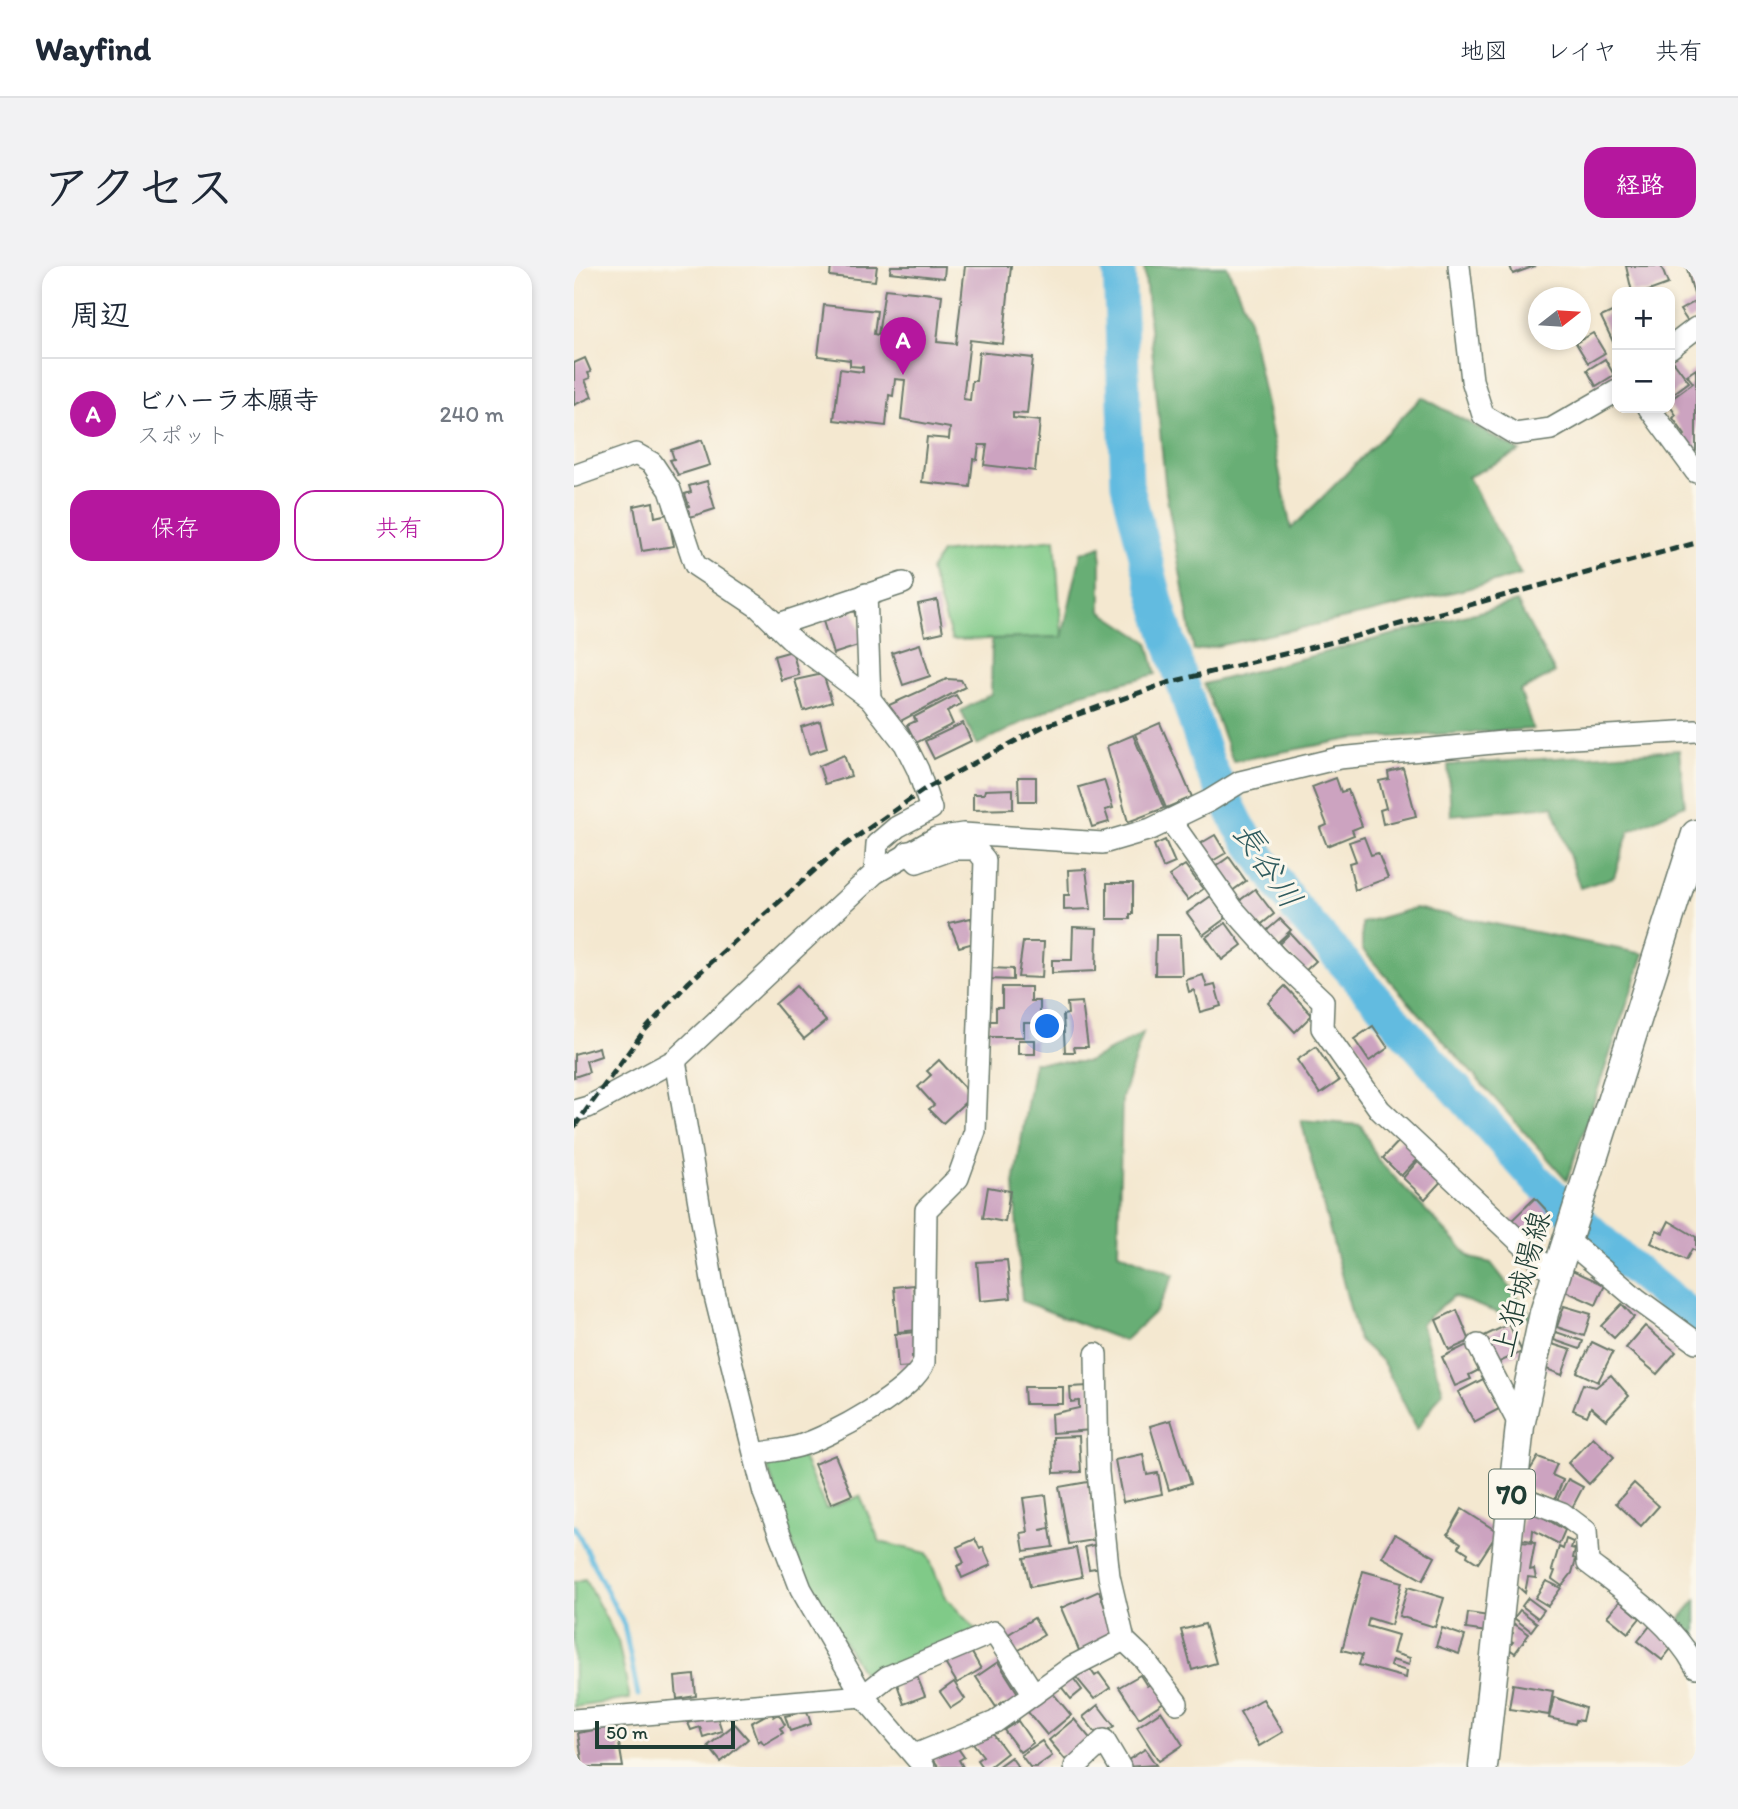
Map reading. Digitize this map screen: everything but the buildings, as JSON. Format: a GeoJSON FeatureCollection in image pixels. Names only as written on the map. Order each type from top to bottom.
{"type":"FeatureCollection","features":[{"type":"Feature","properties":{"kind":"main road","name":"上狛城陽線"},"geometry":{"type":"LineString","coordinates":[[1483,1767],[1520,1426],[1544,1313],[1696,834]]}},
{"type":"Feature","properties":{"kind":"street"},"geometry":{"type":"LineString","coordinates":[[1459,266],[1472,380],[1483,415],[1514,434],[1551,429],[1612,394]]}},
{"type":"Feature","properties":{"kind":"street"},"geometry":{"type":"LineString","coordinates":[[1675,344],[1696,328]]}},
{"type":"Feature","properties":{"kind":"street"},"geometry":{"type":"LineString","coordinates":[[1653,413],[1696,472]]}},
{"type":"Feature","properties":{"kind":"street"},"geometry":{"type":"LineString","coordinates":[[574,476],[636,454],[652,463],[670,490],[695,565],[758,607],[794,642],[870,699],[905,744],[918,770],[931,809],[897,827],[877,844],[876,873]]}},
{"type":"Feature","properties":{"kind":"street"},"geometry":{"type":"LineString","coordinates":[[776,625],[903,583]]}},
{"type":"Feature","properties":{"kind":"street"},"geometry":{"type":"LineString","coordinates":[[866,594],[870,699]]}},
{"type":"Feature","properties":{"kind":"street"},"geometry":{"type":"LineString","coordinates":[[574,1111],[588,1107],[675,1060],[876,873],[936,838],[963,834],[1103,843],[1151,829],[1209,801],[1240,782],[1339,758],[1503,742],[1696,731]]}},
{"type":"Feature","properties":{"kind":"street"},"geometry":{"type":"LineString","coordinates":[[1170,820],[1233,909],[1276,957],[1323,1001],[1322,1028],[1380,1111],[1555,1275]]}},
{"type":"Feature","properties":{"kind":"street"},"geometry":{"type":"LineString","coordinates":[[756,1454],[800,1446],[832,1431],[890,1397],[920,1374],[924,1362],[926,1210],[958,1178],[975,1131],[985,860],[976,849],[953,849],[917,863],[908,852]]}},
{"type":"Feature","properties":{"kind":"street"},"geometry":{"type":"LineString","coordinates":[[675,1060],[714,1292],[764,1493],[801,1589],[863,1696],[920,1761],[995,1723],[1073,1666],[1124,1640]]}},
{"type":"Feature","properties":{"kind":"street"},"geometry":{"type":"LineString","coordinates":[[1568,1233],[1637,1299],[1696,1342]]}},
{"type":"Feature","properties":{"kind":"street"},"geometry":{"type":"LineString","coordinates":[[1478,1345],[1520,1426]]}},
{"type":"Feature","properties":{"kind":"street"},"geometry":{"type":"LineString","coordinates":[[1096,1354],[1098,1472],[1109,1576],[1124,1640],[1144,1658],[1178,1703]]}},
{"type":"Feature","properties":{"kind":"street"},"geometry":{"type":"LineString","coordinates":[[1512,1494],[1562,1513],[1586,1531],[1588,1563],[1667,1627],[1682,1642],[1696,1667]]}},
{"type":"Feature","properties":{"kind":"street"},"geometry":{"type":"LineString","coordinates":[[574,1720],[863,1696],[887,1677],[994,1632],[1034,1694]]}},
{"type":"Feature","properties":{"kind":"street"},"geometry":{"type":"LineString","coordinates":[[1075,1767],[1104,1740],[1120,1767]]}},
{"type":"Feature","properties":{"kind":"green space"},"geometry":{"type":"Polygon","coordinates":[[[1144,266],[1227,266],[1248,315],[1291,529],[1422,397],[1520,451],[1468,477],[1521,575],[1374,612],[1194,651],[1166,492],[1144,266]]]}},
{"type":"Feature","properties":{"kind":"green space"},"geometry":{"type":"Polygon","coordinates":[[[1055,539],[1062,637],[952,640],[930,570],[941,553],[1055,539]]]}},
{"type":"Feature","properties":{"kind":"green space"},"geometry":{"type":"Polygon","coordinates":[[[1101,546],[1101,611],[1148,642],[1156,674],[1082,693],[977,745],[961,711],[991,694],[992,639],[1062,637],[1081,553],[1101,546]]]}},
{"type":"Feature","properties":{"kind":"green space"},"geometry":{"type":"Polygon","coordinates":[[[1517,602],[1555,673],[1520,691],[1533,729],[1351,739],[1233,761],[1204,684],[1517,602]]]}},
{"type":"Feature","properties":{"kind":"green space"},"geometry":{"type":"Polygon","coordinates":[[[1679,750],[1685,805],[1629,831],[1614,877],[1580,888],[1553,806],[1451,815],[1448,765],[1679,750]]]}},
{"type":"Feature","properties":{"kind":"green space"},"geometry":{"type":"Polygon","coordinates":[[[1415,908],[1644,954],[1567,1180],[1362,949],[1362,923],[1415,908]]]}},
{"type":"Feature","properties":{"kind":"green space"},"geometry":{"type":"Polygon","coordinates":[[[1143,1033],[1122,1098],[1118,1252],[1174,1275],[1156,1311],[1124,1341],[1022,1301],[1014,1184],[1034,1062],[1088,1062],[1143,1033]]]}},
{"type":"Feature","properties":{"kind":"green space"},"geometry":{"type":"Polygon","coordinates":[[[1301,1120],[1361,1125],[1378,1160],[1471,1258],[1491,1263],[1533,1317],[1511,1318],[1453,1296],[1421,1324],[1443,1391],[1417,1429],[1383,1362],[1358,1339],[1301,1120]]]}},
{"type":"Feature","properties":{"kind":"green space"},"geometry":{"type":"Polygon","coordinates":[[[802,1456],[826,1509],[860,1496],[880,1542],[927,1553],[945,1597],[978,1632],[868,1682],[801,1570],[766,1462],[802,1456]]]}},
{"type":"Feature","properties":{"kind":"green space"},"geometry":{"type":"Polygon","coordinates":[[[585,1579],[618,1641],[630,1699],[574,1707],[574,1582],[585,1579]]]}},
{"type":"Feature","properties":{"kind":"green space"},"geometry":{"type":"Polygon","coordinates":[[[1696,1600],[1696,1637],[1679,1620],[1696,1600]]]}},
{"type":"Feature","properties":{"kind":"waterway","name":"長谷川"},"geometry":{"type":"LineString","coordinates":[[1119,266],[1127,485],[1158,605],[1209,765],[1239,826],[1296,909],[1536,1179],[1617,1255],[1696,1320]]}},
{"type":"Feature","properties":{"kind":"waterway"},"geometry":{"type":"LineString","coordinates":[[574,1526],[624,1625],[638,1695]]}},
{"type":"Feature","properties":{"kind":"railway"},"geometry":{"type":"LineString","coordinates":[[574,1127],[644,1031],[689,982],[835,852],[925,789],[1042,727],[1167,683],[1349,638],[1696,543]]}},
{"type":"Feature","properties":{"kind":"place","name":"ビハーラ本願寺"},"geometry":{"type":"Point","coordinates":[903,375]}}]}
